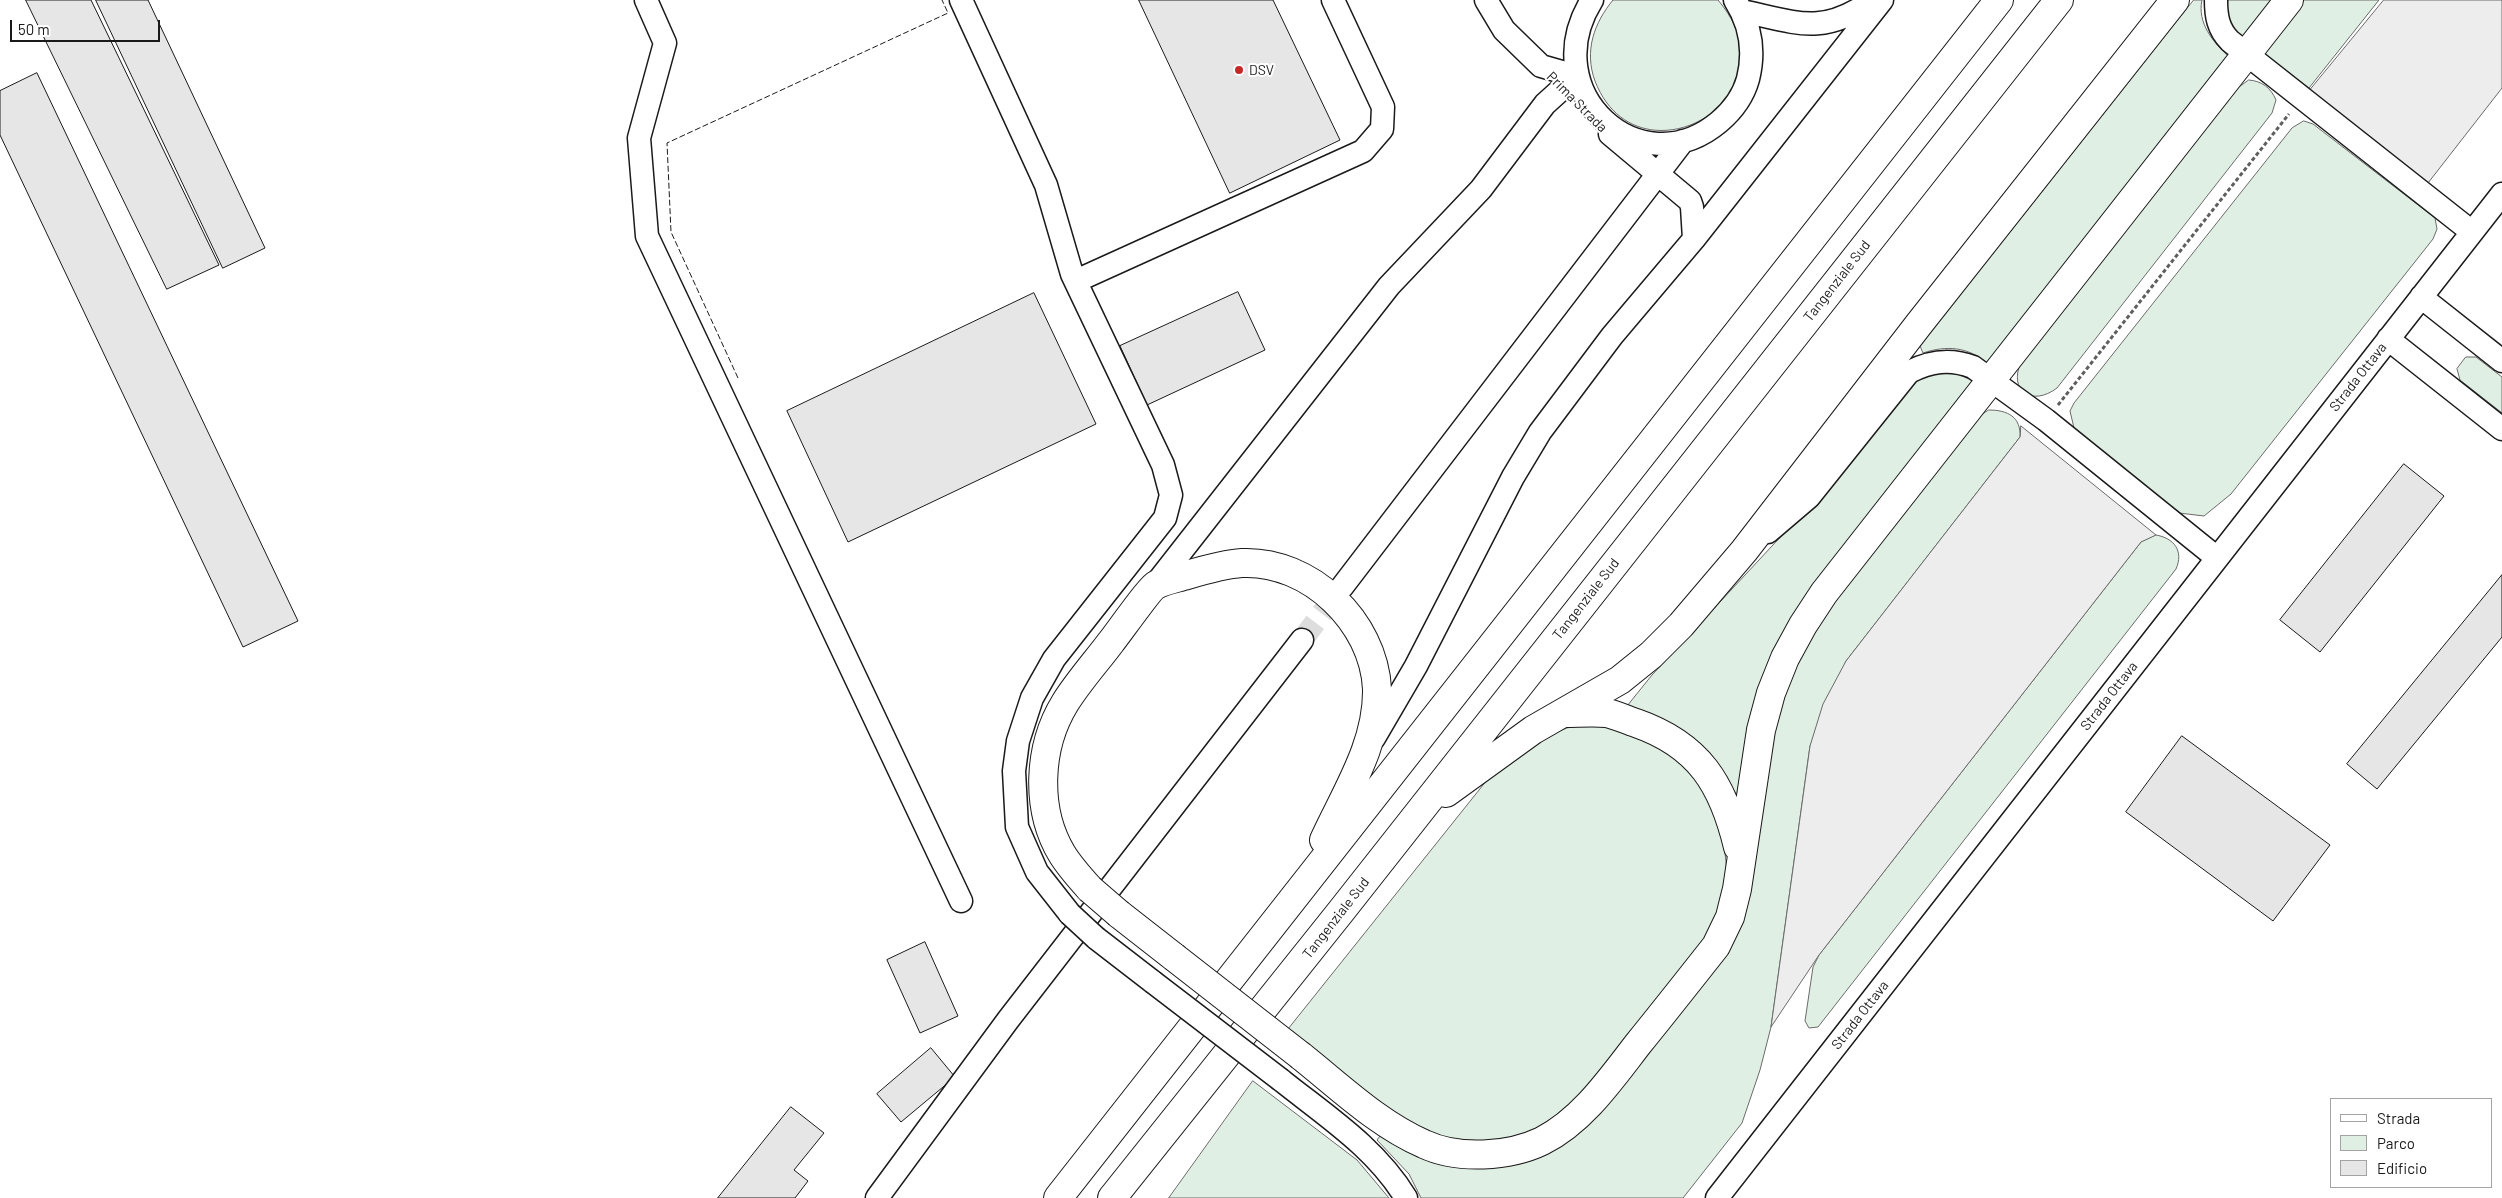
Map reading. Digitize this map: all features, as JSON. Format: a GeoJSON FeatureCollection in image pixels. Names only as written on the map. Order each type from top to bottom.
{"type":"FeatureCollection","features":[{"type":"Feature","properties":{"kind":"highway"},"geometry":{"type":"LineString","coordinates":[[1058,1198],[1999,0]]}},
{"type":"Feature","properties":{"kind":"highway","name":"Tangenziale Sud"},"geometry":{"type":"LineString","coordinates":[[1112,1198],[2059,0]]}},
{"type":"Feature","properties":{"kind":"highway"},"geometry":{"type":"LineString","coordinates":[[1416,815],[1533,730],[1620,680],[1651,655],[1681,625],[1744,551],[1919,324],[2175,0]]}},
{"type":"Feature","properties":{"kind":"highway"},"geometry":{"type":"LineString","coordinates":[[1307,880],[1366,751],[1375,719],[1377,688],[1370,655],[1358,628],[1330,595],[1314,583],[1269,566],[1242,563],[1200,571],[1155,585],[1066,702],[1053,725],[1046,751],[1044,795],[1053,833],[1061,852],[1090,889],[1119,914],[1381,1119],[1426,1145],[1475,1155],[1520,1149],[1543,1141],[1584,1109],[1716,946],[1730,917],[1737,889],[1740,857],[1761,730],[1771,693],[1785,658],[1802,625],[1824,593],[1989,381],[2289,0]]}},
{"type":"Feature","properties":{"kind":"highway"},"geometry":{"type":"LineString","coordinates":[[1564,713],[1608,714],[1656,730],[1679,744],[1696,758],[1714,780],[1731,817],[1740,857]]}},
{"type":"Feature","properties":{"kind":"street"},"geometry":{"type":"LineString","coordinates":[[646,0],[665,43],[639,138],[647,236],[961,901]]}},
{"type":"Feature","properties":{"kind":"street"},"geometry":{"type":"LineString","coordinates":[[961,0],[1046,185],[1076,281],[1163,465],[1171,495],[1165,518],[1054,660],[1032,698],[1018,741],[1014,771],[1017,827],[1037,872],[1070,914],[1096,938],[1281,1080],[1370,1152],[1394,1177],[1406,1198]]}},
{"type":"Feature","properties":{"kind":"street"},"geometry":{"type":"LineString","coordinates":[[1076,281],[1363,151],[1382,129],[1383,107],[1333,0]]}},
{"type":"Feature","properties":{"kind":"street","name":"Prima Strada"},"geometry":{"type":"LineString","coordinates":[[1486,0],[1504,30],[1541,66],[1570,82],[1613,137]]}},
{"type":"Feature","properties":{"kind":"street"},"geometry":{"type":"LineString","coordinates":[[1155,585],[1389,286],[1481,189],[1545,104],[1570,82],[1575,37],[1581,18],[1591,0]]}},
{"type":"Feature","properties":{"kind":"street"},"geometry":{"type":"LineString","coordinates":[[1738,5],[1814,24],[1841,19],[1855,13],[1873,0]]}},
{"type":"Feature","properties":{"kind":"street"},"geometry":{"type":"LineString","coordinates":[[1366,751],[1416,666],[1508,485],[1540,432],[1612,336],[1694,239],[1882,0]]}},
{"type":"Feature","properties":{"kind":"street"},"geometry":{"type":"LineString","coordinates":[[2216,0],[2218,22],[2224,35],[2472,232]]}},
{"type":"Feature","properties":{"kind":"street"},"geometry":{"type":"LineString","coordinates":[[1570,82],[1607,123],[1635,138],[1650,142],[1683,141],[1708,131],[1729,113],[1745,90],[1752,64],[1751,36],[1738,5]]}},
{"type":"Feature","properties":{"kind":"street"},"geometry":{"type":"LineString","coordinates":[[1586,98],[1602,125],[1613,137],[1690,201],[1694,239]]}},
{"type":"Feature","properties":{"kind":"street"},"geometry":{"type":"LineString","coordinates":[[1342,587],[1656,173],[1683,141]]}},
{"type":"Feature","properties":{"kind":"street","name":"Strada Ottava"},"geometry":{"type":"LineString","coordinates":[[1716,1198],[2502,194]]}},
{"type":"Feature","properties":{"kind":"street"},"geometry":{"type":"LineString","coordinates":[[2421,297],[2502,361]]}},
{"type":"Feature","properties":{"kind":"street"},"geometry":{"type":"LineString","coordinates":[[2388,339],[2502,429]]}},
{"type":"Feature","properties":{"kind":"street"},"geometry":{"type":"LineString","coordinates":[[1744,551],[1809,497],[1909,372],[1934,362],[1960,362],[1973,367],[1989,381],[2046,420],[2216,558]]}},
{"type":"Feature","properties":{"kind":"street"},"geometry":{"type":"LineString","coordinates":[[877,1198],[1014,1012],[1302,640]]}},
{"type":"Feature","properties":{"kind":"path"},"geometry":{"type":"LineString","coordinates":[[2046,420],[2302,98]]}},
{"type":"Feature","properties":{"kind":"green space"},"geometry":{"type":"Polygon","coordinates":[[[1613,0],[1718,0],[1739,36],[1740,70],[1727,98],[1704,118],[1675,129],[1644,128],[1616,113],[1595,81],[1590,59],[1596,28],[1613,0]]]}},
{"type":"Feature","properties":{"kind":"green space"},"geometry":{"type":"Polygon","coordinates":[[[2194,0],[2202,0],[2201,8],[2204,24],[2217,45],[2229,57],[1987,363],[1972,354],[1957,349],[1940,349],[1923,353],[1920,346],[2194,0]]]}},
{"type":"Feature","properties":{"kind":"green space"},"geometry":{"type":"Polygon","coordinates":[[[2223,0],[2273,0],[2243,38],[2229,24],[2223,0]]]}},
{"type":"Feature","properties":{"kind":"green space"},"geometry":{"type":"Polygon","coordinates":[[[2304,0],[2379,0],[2309,88],[2262,52],[2304,0]]]}},
{"type":"Feature","properties":{"kind":"green space"},"geometry":{"type":"Polygon","coordinates":[[[2249,80],[2262,84],[2272,92],[2276,100],[2272,113],[2057,388],[2048,394],[2039,396],[2031,396],[2025,393],[2020,388],[2018,381],[2021,362],[2235,90],[2249,80]]]}},
{"type":"Feature","properties":{"kind":"green space"},"geometry":{"type":"Polygon","coordinates":[[[2304,121],[2313,124],[2435,218],[2437,229],[2433,239],[2231,494],[2204,516],[2179,513],[2074,428],[2070,411],[2074,403],[2292,128],[2304,121]]]}},
{"type":"Feature","properties":{"kind":"green space"},"geometry":{"type":"Polygon","coordinates":[[[2466,357],[2476,357],[2502,377],[2502,413],[2460,380],[2457,369],[2466,357]]]}},
{"type":"Feature","properties":{"kind":"green space"},"geometry":{"type":"Polygon","coordinates":[[[1929,372],[1956,373],[1975,382],[1751,721],[1740,778],[1739,800],[1719,767],[1694,740],[1663,720],[1627,706],[1652,675],[1812,503],[1902,389],[1929,372]]]}},
{"type":"Feature","properties":{"kind":"green space"},"geometry":{"type":"Polygon","coordinates":[[[1989,410],[2002,411],[2012,416],[2018,424],[2020,437],[1846,661],[1810,746],[1771,1027],[1760,1070],[1742,1123],[1683,1198],[1421,1198],[1409,1174],[1377,1140],[1380,1136],[1418,1157],[1449,1165],[1526,1160],[1740,926],[1753,873],[1772,737],[1785,687],[1795,665],[1806,644],[1833,603],[1981,415],[1989,410]]]}},
{"type":"Feature","properties":{"kind":"green space"},"geometry":{"type":"Polygon","coordinates":[[[2156,535],[2168,539],[2176,546],[2179,557],[2176,569],[1818,1027],[1809,1028],[1805,1021],[1813,967],[1819,955],[2141,542],[2156,535]]]}},
{"type":"Feature","properties":{"kind":"green space"},"geometry":{"type":"Polygon","coordinates":[[[1586,725],[1601,726],[1649,741],[1678,759],[1702,783],[1722,839],[1726,862],[1726,886],[1718,914],[1705,941],[1695,956],[1660,997],[1609,1065],[1580,1098],[1549,1124],[1525,1135],[1483,1141],[1443,1137],[1424,1130],[1403,1120],[1362,1091],[1288,1029],[1491,775],[1549,735],[1567,728],[1586,725]]]}},
{"type":"Feature","properties":{"kind":"green space"},"geometry":{"type":"Polygon","coordinates":[[[1253,1081],[1357,1160],[1389,1198],[1169,1198],[1253,1081]]]}},
{"type":"Feature","properties":{"kind":"shaded area"},"geometry":{"type":"Polygon","coordinates":[[[2384,0],[2502,0],[2502,88],[2428,183],[2306,95],[2384,0]]]}},
{"type":"Feature","properties":{"kind":"shaded area"},"geometry":{"type":"Polygon","coordinates":[[[2021,426],[2156,535],[2141,542],[1819,955],[1771,1027],[1810,746],[1823,704],[1846,661],[2020,437],[2021,426]]]}},
{"type":"Feature","properties":{"kind":"building"},"geometry":{"type":"Polygon","coordinates":[[[26,0],[91,0],[219,265],[167,289],[26,0]]]}},
{"type":"Feature","properties":{"kind":"building"},"geometry":{"type":"Polygon","coordinates":[[[96,0],[148,0],[265,248],[223,268],[96,0]]]}},
{"type":"Feature","properties":{"kind":"building","name":"DSV"},"geometry":{"type":"Polygon","coordinates":[[[1139,0],[1273,0],[1340,140],[1230,193],[1139,0]]]}},
{"type":"Feature","properties":{"kind":"building"},"geometry":{"type":"Polygon","coordinates":[[[37,73],[298,621],[243,647],[0,135],[0,91],[37,73]]]}},
{"type":"Feature","properties":{"kind":"building"},"geometry":{"type":"Polygon","coordinates":[[[1238,292],[1265,350],[1147,405],[1120,346],[1238,292]]]}},
{"type":"Feature","properties":{"kind":"building"},"geometry":{"type":"Polygon","coordinates":[[[1034,293],[1096,424],[848,542],[787,411],[1034,293]]]}},
{"type":"Feature","properties":{"kind":"building"},"geometry":{"type":"Polygon","coordinates":[[[2404,464],[2444,496],[2320,652],[2280,620],[2404,464]]]}},
{"type":"Feature","properties":{"kind":"building"},"geometry":{"type":"Polygon","coordinates":[[[2502,575],[2502,637],[2377,789],[2347,764],[2502,575]]]}},
{"type":"Feature","properties":{"kind":"building"},"geometry":{"type":"Polygon","coordinates":[[[2182,736],[2330,845],[2273,921],[2126,812],[2182,736]]]}},
{"type":"Feature","properties":{"kind":"building"},"geometry":{"type":"Polygon","coordinates":[[[925,942],[958,1016],[920,1033],[887,960],[925,942]]]}},
{"type":"Feature","properties":{"kind":"building"},"geometry":{"type":"Polygon","coordinates":[[[931,1048],[955,1077],[901,1122],[877,1094],[931,1048]]]}},
{"type":"Feature","properties":{"kind":"building"},"geometry":{"type":"Polygon","coordinates":[[[791,1107],[824,1133],[794,1170],[808,1181],[795,1198],[718,1198],[791,1107]]]}},
{"type":"Feature","properties":{"kind":"tunnel"},"geometry":{"type":"LineString","coordinates":[[1302,640],[1342,587]]}},
{"type":"Feature","properties":{"kind":"fence"},"geometry":{"type":"LineString","coordinates":[[738,378],[671,232],[667,143],[948,13],[942,0]]}},
{"type":"Feature","properties":{"kind":"place","name":"DSV"},"geometry":{"type":"Point","coordinates":[1239,70]}}]}
